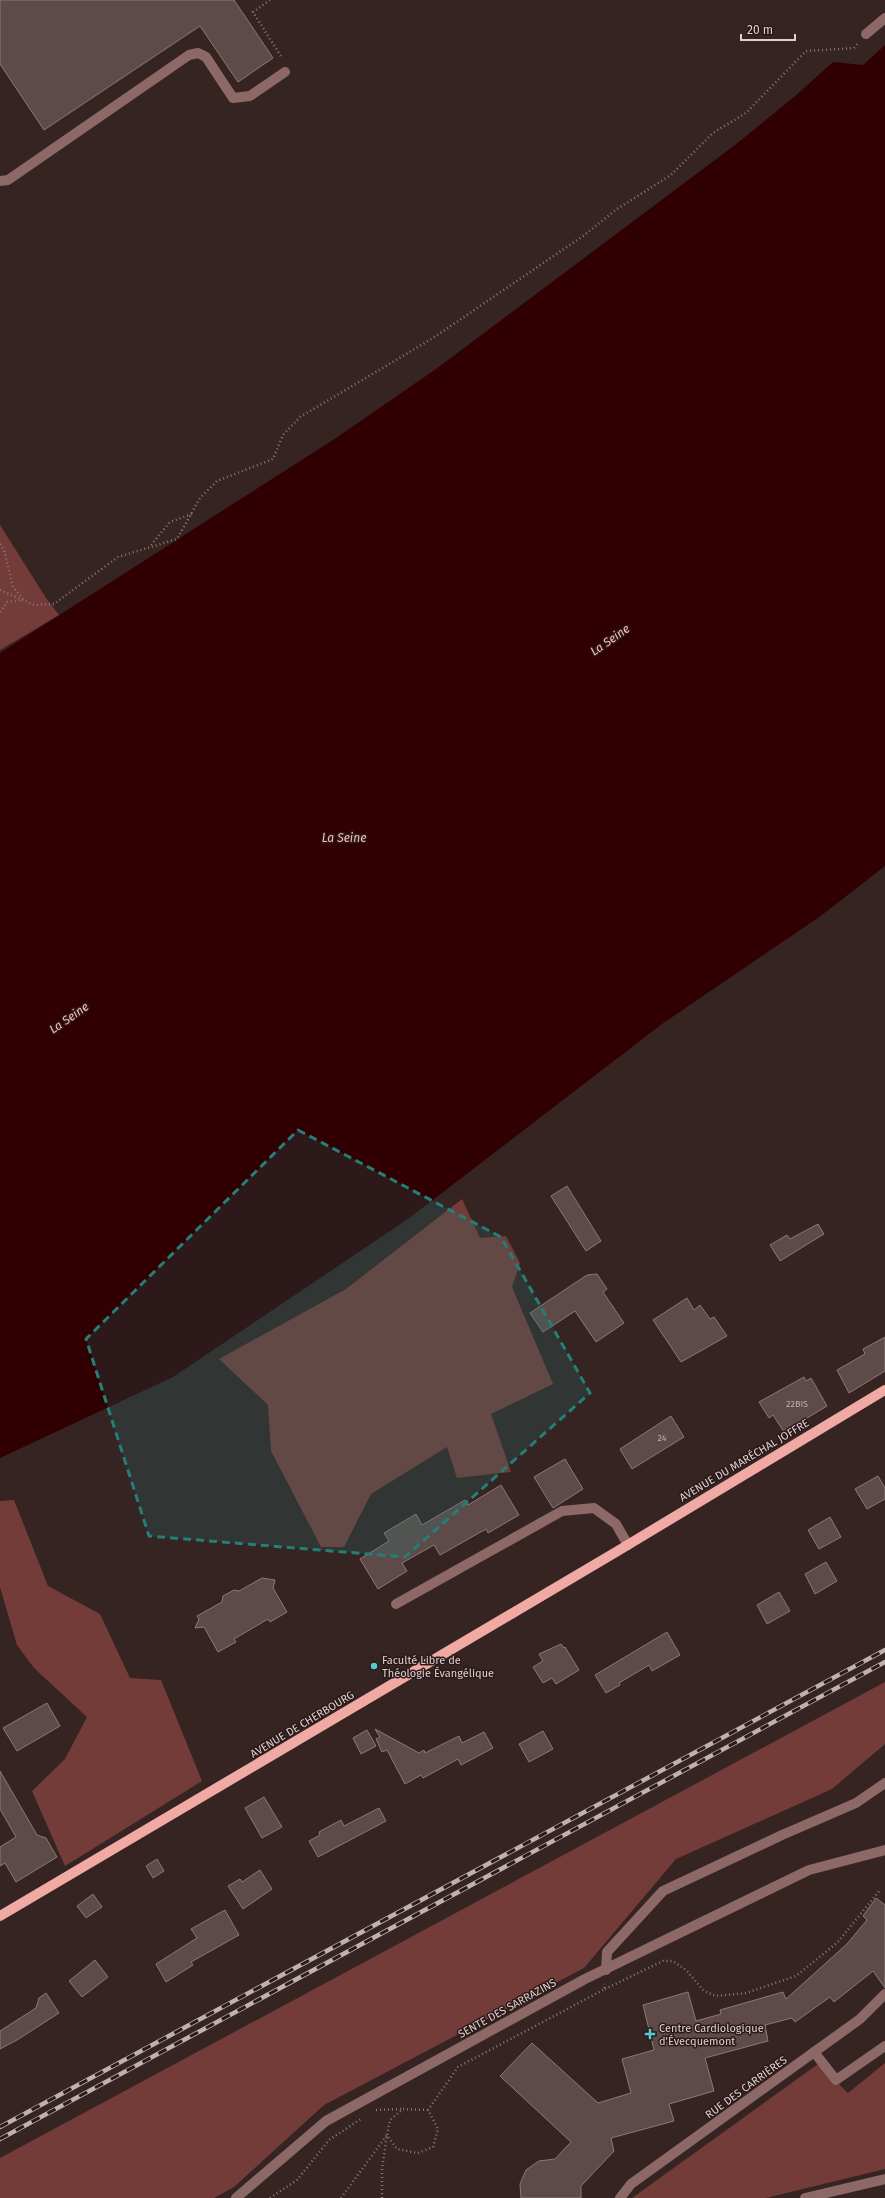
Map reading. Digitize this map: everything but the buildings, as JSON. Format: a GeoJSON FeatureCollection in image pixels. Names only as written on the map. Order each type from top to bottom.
{"type":"FeatureCollection","features":[{"type":"Feature","properties":{"kind":"main road","name":"AVENUE DU MARÉCHAL JOFFRE"},"geometry":{"type":"LineString","coordinates":[[616,1552],[885,1390]]}},
{"type":"Feature","properties":{"kind":"main road","name":"AVENUE DE CHERBOURG"},"geometry":{"type":"LineString","coordinates":[[0,1916],[616,1552]]}},
{"type":"Feature","properties":{"kind":"street"},"geometry":{"type":"LineString","coordinates":[[866,34],[885,18]]}},
{"type":"Feature","properties":{"kind":"street"},"geometry":{"type":"LineString","coordinates":[[0,181],[8,180],[189,55],[198,53],[206,57],[233,98],[250,96],[285,67]]}},
{"type":"Feature","properties":{"kind":"street"},"geometry":{"type":"LineString","coordinates":[[396,1604],[562,1511],[594,1508],[616,1524],[628,1545]]}},
{"type":"Feature","properties":{"kind":"street"},"geometry":{"type":"LineString","coordinates":[[603,1971],[607,1952],[663,1892],[782,1835],[856,1803],[885,1783]]}},
{"type":"Feature","properties":{"kind":"street","name":"SENTE DES SARRAZINS"},"geometry":{"type":"LineString","coordinates":[[236,2198],[326,2121],[603,1971],[809,1870],[885,1850]]}},
{"type":"Feature","properties":{"kind":"street","name":"RUE DES CARRIÈRES"},"geometry":{"type":"LineString","coordinates":[[620,2198],[631,2184],[860,2020],[885,1994]]}},
{"type":"Feature","properties":{"kind":"street"},"geometry":{"type":"LineString","coordinates":[[814,2052],[836,2080],[885,2046]]}},
{"type":"Feature","properties":{"kind":"street"},"geometry":{"type":"LineString","coordinates":[[805,2198],[885,2179]]}},
{"type":"Feature","properties":{"kind":"path"},"geometry":{"type":"LineString","coordinates":[[270,0],[253,12],[285,67]]}},
{"type":"Feature","properties":{"kind":"path"},"geometry":{"type":"LineString","coordinates":[[0,590],[34,605],[54,604],[118,557],[177,539],[200,498],[217,481],[273,459],[283,435],[300,417],[433,338],[584,236],[617,209],[671,176],[714,133],[746,113],[806,51],[854,48],[866,34]]}},
{"type":"Feature","properties":{"kind":"path"},"geometry":{"type":"LineString","coordinates":[[151,546],[170,522],[192,514]]}},
{"type":"Feature","properties":{"kind":"path"},"geometry":{"type":"LineString","coordinates":[[0,544],[4,550],[13,587],[23,600]]}},
{"type":"Feature","properties":{"kind":"path"},"geometry":{"type":"LineString","coordinates":[[0,612],[7,602],[23,600]]}},
{"type":"Feature","properties":{"kind":"path"},"geometry":{"type":"LineString","coordinates":[[428,2110],[458,2067],[605,1989],[663,1961],[673,1961],[686,1970],[704,1991],[716,1996],[746,1993],[796,1976],[838,1942],[880,1890]]}},
{"type":"Feature","properties":{"kind":"path"},"geometry":{"type":"LineString","coordinates":[[603,1971],[605,1989]]}},
{"type":"Feature","properties":{"kind":"path"},"geometry":{"type":"LineString","coordinates":[[369,2114],[376,2110],[428,2110]]}},
{"type":"Feature","properties":{"kind":"path"},"geometry":{"type":"LineString","coordinates":[[382,2198],[382,2169],[390,2120],[403,2110]]}},
{"type":"Feature","properties":{"kind":"path"},"geometry":{"type":"LineString","coordinates":[[387,2135],[397,2149],[418,2153],[433,2147],[438,2129],[428,2110]]}},
{"type":"Feature","properties":{"kind":"path"},"geometry":{"type":"LineString","coordinates":[[270,2198],[297,2180],[329,2140],[362,2119]]}},
{"type":"Feature","properties":{"kind":"path"},"geometry":{"type":"LineString","coordinates":[[341,2198],[387,2135]]}},
{"type":"Feature","properties":{"kind":"highlighted area"},"geometry":{"type":"Polygon","coordinates":[[[298,1130],[501,1237],[590,1393],[405,1557],[149,1536],[86,1339],[298,1130]]]}},
{"type":"Feature","properties":{"kind":"shaded area"},"geometry":{"type":"Polygon","coordinates":[[[0,525],[46,598],[59,615],[0,650],[0,525]]]}},
{"type":"Feature","properties":{"kind":"shaded area"},"geometry":{"type":"Polygon","coordinates":[[[462,1199],[480,1238],[506,1236],[520,1263],[512,1287],[553,1384],[491,1414],[511,1472],[457,1478],[447,1447],[371,1494],[344,1547],[321,1547],[271,1451],[268,1405],[219,1359],[346,1289],[462,1199]]]}},
{"type":"Feature","properties":{"kind":"shaded area"},"geometry":{"type":"Polygon","coordinates":[[[14,1500],[48,1586],[100,1614],[130,1678],[161,1680],[202,1781],[65,1866],[32,1791],[65,1759],[87,1717],[34,1668],[17,1645],[0,1587],[0,1501],[14,1500]]]}},
{"type":"Feature","properties":{"kind":"shaded area"},"geometry":{"type":"Polygon","coordinates":[[[885,1682],[885,1744],[832,1789],[676,1859],[584,1968],[324,2105],[234,2187],[214,2198],[0,2198],[0,2158],[885,1682]]]}},
{"type":"Feature","properties":{"kind":"shaded area"},"geometry":{"type":"Polygon","coordinates":[[[885,2063],[885,2169],[766,2198],[632,2198],[818,2064],[848,2093],[885,2063]]]}},
{"type":"Feature","properties":{"kind":"water","name":"La Seine"},"geometry":{"type":"Polygon","coordinates":[[[885,45],[885,866],[822,915],[662,1024],[408,1219],[173,1377],[0,1458],[0,653],[336,438],[436,369],[735,145],[794,97],[833,62],[863,65],[885,45]]]}},
{"type":"Feature","properties":{"kind":"railway"},"geometry":{"type":"LineString","coordinates":[[0,2127],[885,1650]]}},
{"type":"Feature","properties":{"kind":"railway"},"geometry":{"type":"LineString","coordinates":[[0,2139],[885,1662]]}},
{"type":"Feature","properties":{"kind":"place","name":"Faculté Libre de Théologie Évangélique"},"geometry":{"type":"Point","coordinates":[374,1666]}},
{"type":"Feature","properties":{"kind":"place","name":"Centre Cardiologique d'Évecquemont"},"geometry":{"type":"Point","coordinates":[650,2034]}}]}
